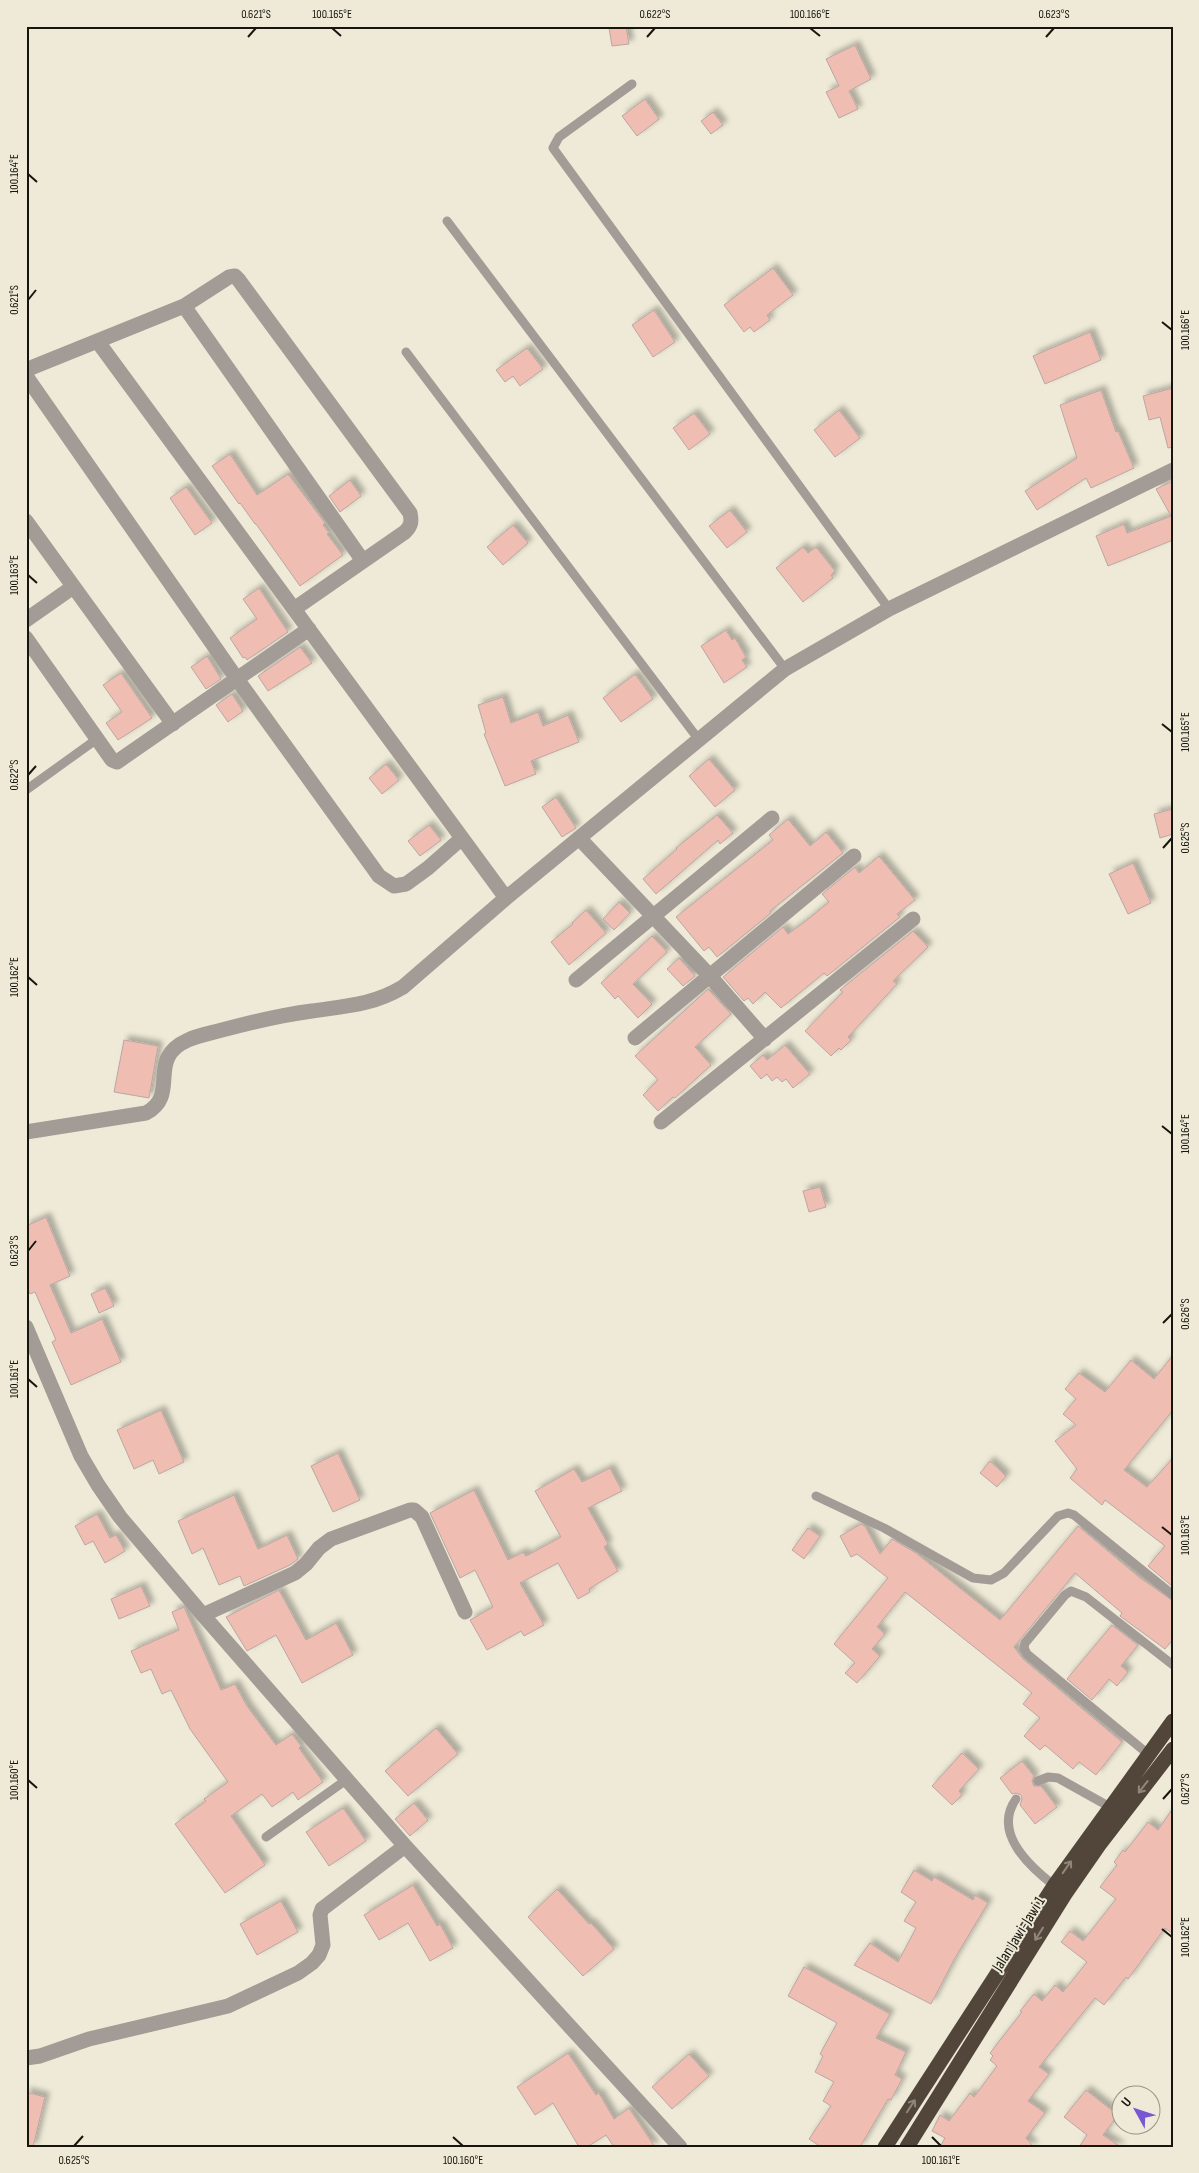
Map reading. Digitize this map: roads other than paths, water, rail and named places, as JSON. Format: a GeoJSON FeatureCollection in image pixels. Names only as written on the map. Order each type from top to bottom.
{"type":"FeatureCollection","features":[{"type":"Feature","properties":{"kind":"highway"},"geometry":{"type":"LineString","coordinates":[[885,2147],[1059,1890],[1110,1807],[1173,1721]]}},
{"type":"Feature","properties":{"kind":"highway","name":"Jalan Jawi-Jawi 1"},"geometry":{"type":"LineString","coordinates":[[908,2145],[1059,1890],[1099,1845],[1173,1749]]}},
{"type":"Feature","properties":{"kind":"highway"},"geometry":{"type":"LineString","coordinates":[[893,2133],[908,2145]]}},
{"type":"Feature","properties":{"kind":"street"},"geometry":{"type":"LineString","coordinates":[[294,609],[405,532],[412,520],[410,513],[235,276],[229,277],[184,306],[29,369],[26,376],[238,679],[379,876],[394,886],[406,884],[428,868],[462,838]]}},
{"type":"Feature","properties":{"kind":"street"},"geometry":{"type":"LineString","coordinates":[[184,306],[363,561]]}},
{"type":"Feature","properties":{"kind":"street"},"geometry":{"type":"LineString","coordinates":[[98,342],[506,898]]}},
{"type":"Feature","properties":{"kind":"street"},"geometry":{"type":"LineString","coordinates":[[26,1132],[146,1113],[156,1108],[162,1099],[166,1063],[170,1053],[190,1039],[253,1022],[385,998],[403,987],[506,898],[785,669],[889,609],[1173,470]]}},
{"type":"Feature","properties":{"kind":"street"},"geometry":{"type":"LineString","coordinates":[[26,521],[172,724]]}},
{"type":"Feature","properties":{"kind":"street"},"geometry":{"type":"LineString","coordinates":[[26,620],[74,587]]}},
{"type":"Feature","properties":{"kind":"street"},"geometry":{"type":"LineString","coordinates":[[26,638],[112,760],[117,762],[308,629]]}},
{"type":"Feature","properties":{"kind":"street"},"geometry":{"type":"LineString","coordinates":[[576,980],[652,915],[772,818]]}},
{"type":"Feature","properties":{"kind":"street"},"geometry":{"type":"LineString","coordinates":[[579,838],[709,975],[765,1039]]}},
{"type":"Feature","properties":{"kind":"street"},"geometry":{"type":"LineString","coordinates":[[635,1038],[854,856]]}},
{"type":"Feature","properties":{"kind":"street"},"geometry":{"type":"LineString","coordinates":[[661,1122],[913,919]]}},
{"type":"Feature","properties":{"kind":"street"},"geometry":{"type":"LineString","coordinates":[[26,1327],[81,1456],[120,1517],[346,1780],[680,2147]]}},
{"type":"Feature","properties":{"kind":"street"},"geometry":{"type":"LineString","coordinates":[[203,1615],[295,1573],[306,1564],[319,1548],[331,1539],[410,1510],[414,1510],[422,1517],[466,1612]]}},
{"type":"Feature","properties":{"kind":"street"},"geometry":{"type":"LineString","coordinates":[[26,2058],[40,2056],[90,2039],[228,2006],[298,1973],[312,1964],[319,1955],[323,1945],[320,1915],[322,1909],[405,1846]]}},
{"type":"Feature","properties":{"kind":"lane"},"geometry":{"type":"LineString","coordinates":[[632,84],[559,137],[553,148],[889,609]]}},
{"type":"Feature","properties":{"kind":"lane"},"geometry":{"type":"LineString","coordinates":[[447,221],[785,669]]}},
{"type":"Feature","properties":{"kind":"lane"},"geometry":{"type":"LineString","coordinates":[[406,352],[699,740]]}},
{"type":"Feature","properties":{"kind":"lane"},"geometry":{"type":"LineString","coordinates":[[26,790],[97,739]]}},
{"type":"Feature","properties":{"kind":"lane"},"geometry":{"type":"LineString","coordinates":[[816,1496],[884,1528],[973,1578],[991,1580],[1004,1573],[1058,1516],[1068,1513],[1074,1515],[1173,1595]]}},
{"type":"Feature","properties":{"kind":"lane"},"geometry":{"type":"LineString","coordinates":[[1148,1754],[1027,1654],[1024,1648],[1025,1643],[1065,1595],[1071,1591],[1086,1597],[1173,1665]]}},
{"type":"Feature","properties":{"kind":"lane"},"geometry":{"type":"LineString","coordinates":[[1038,1781],[1048,1777],[1058,1778],[1110,1807]]}},
{"type":"Feature","properties":{"kind":"lane"},"geometry":{"type":"LineString","coordinates":[[266,1836],[346,1780]]}},
{"type":"Feature","properties":{"kind":"lane"},"geometry":{"type":"LineString","coordinates":[[1016,1798],[1009,1808],[1007,1819],[1011,1840],[1031,1864],[1059,1890]]}}]}
